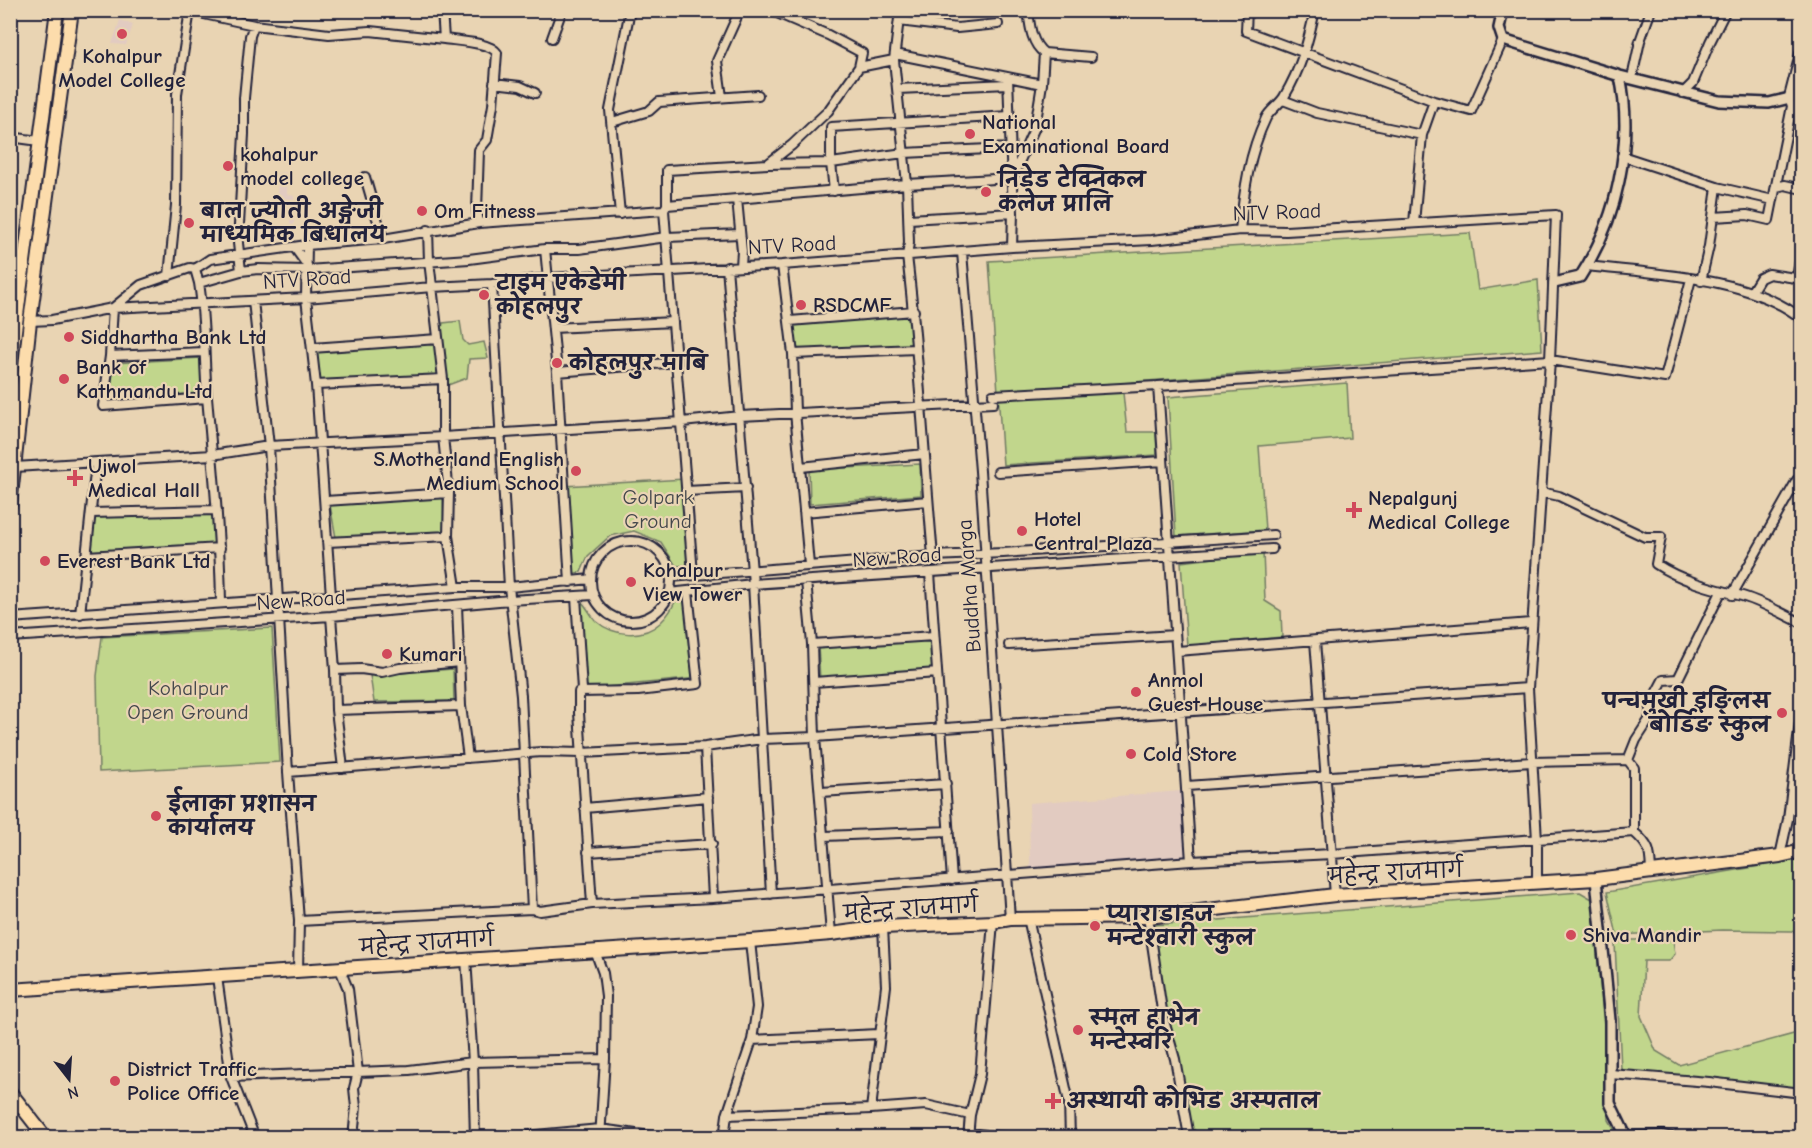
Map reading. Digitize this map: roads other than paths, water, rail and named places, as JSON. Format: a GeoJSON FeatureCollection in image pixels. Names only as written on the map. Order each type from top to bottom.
{"type":"FeatureCollection","features":[{"type":"Feature","properties":{"kind":"main road"},"geometry":{"type":"LineString","coordinates":[[10,369],[57,10]]}},
{"type":"Feature","properties":{"kind":"main road"},"geometry":{"type":"LineString","coordinates":[[10,505],[30,321],[72,10]]}},
{"type":"Feature","properties":{"kind":"main road","name":"महेन्द्र राजमार्ग"},"geometry":{"type":"LineString","coordinates":[[14,991],[750,941],[883,927],[993,922],[1028,918],[1148,917],[1335,895],[1596,879],[1780,856],[1802,851]]}},
{"type":"Feature","properties":{"kind":"main road"},"geometry":{"type":"LineString","coordinates":[[10,1092],[46,1137]]}},
{"type":"Feature","properties":{"kind":"street"},"geometry":{"type":"LineString","coordinates":[[442,10],[444,39]]}},
{"type":"Feature","properties":{"kind":"street"},"geometry":{"type":"LineString","coordinates":[[552,38],[562,10]]}},
{"type":"Feature","properties":{"kind":"street"},"geometry":{"type":"LineString","coordinates":[[620,214],[610,110],[630,10]]}},
{"type":"Feature","properties":{"kind":"street"},"geometry":{"type":"LineString","coordinates":[[722,97],[717,61],[740,10]]}},
{"type":"Feature","properties":{"kind":"street"},"geometry":{"type":"LineString","coordinates":[[768,164],[828,111],[860,67],[861,53],[828,35],[770,10]]}},
{"type":"Feature","properties":{"kind":"street"},"geometry":{"type":"LineString","coordinates":[[900,10],[895,57],[907,184],[909,219],[907,256],[923,407],[924,454],[933,556]]}},
{"type":"Feature","properties":{"kind":"street"},"geometry":{"type":"LineString","coordinates":[[1028,10],[1032,36],[1037,47],[1044,53],[1091,57]]}},
{"type":"Feature","properties":{"kind":"street"},"geometry":{"type":"LineString","coordinates":[[1247,10],[1246,31],[1434,101],[1471,111],[1503,40],[1499,28],[1503,10]]}},
{"type":"Feature","properties":{"kind":"street"},"geometry":{"type":"LineString","coordinates":[[1239,230],[1246,178],[1256,143],[1267,115],[1283,100],[1306,53],[1315,10]]}},
{"type":"Feature","properties":{"kind":"street"},"geometry":{"type":"LineString","coordinates":[[1632,78],[1640,41],[1651,10]]}},
{"type":"Feature","properties":{"kind":"street"},"geometry":{"type":"LineString","coordinates":[[1683,93],[1693,83],[1726,10]]}},
{"type":"Feature","properties":{"kind":"street"},"geometry":{"type":"LineString","coordinates":[[169,276],[176,205],[177,94],[190,11],[254,25],[329,34],[370,31],[444,39],[494,49],[497,53],[487,140],[479,150],[477,210],[479,223]]}},
{"type":"Feature","properties":{"kind":"street"},"geometry":{"type":"LineString","coordinates":[[899,21],[957,28],[998,24]]}},
{"type":"Feature","properties":{"kind":"street"},"geometry":{"type":"LineString","coordinates":[[241,271],[238,243],[244,98],[250,36],[254,25]]}},
{"type":"Feature","properties":{"kind":"street"},"geometry":{"type":"LineString","coordinates":[[1503,40],[1620,76],[1719,101],[1769,103],[1802,95]]}},
{"type":"Feature","properties":{"kind":"street"},"geometry":{"type":"LineString","coordinates":[[1713,217],[1748,215],[1769,220],[1792,106],[1789,97],[1802,46]]}},
{"type":"Feature","properties":{"kind":"street"},"geometry":{"type":"LineString","coordinates":[[1012,178],[1035,127],[1044,53]]}},
{"type":"Feature","properties":{"kind":"street"},"geometry":{"type":"LineString","coordinates":[[860,67],[895,57],[1008,80],[1042,84]]}},
{"type":"Feature","properties":{"kind":"street"},"geometry":{"type":"LineString","coordinates":[[1536,884],[1537,840],[1528,687],[1554,283],[1580,278],[1606,222],[1620,181],[1625,100],[1620,76]]}},
{"type":"Feature","properties":{"kind":"street"},"geometry":{"type":"LineString","coordinates":[[898,89],[1008,80]]}},
{"type":"Feature","properties":{"kind":"street"},"geometry":{"type":"LineString","coordinates":[[1008,80],[1013,213],[1012,247]]}},
{"type":"Feature","properties":{"kind":"street"},"geometry":{"type":"LineString","coordinates":[[494,83],[520,86],[535,93]]}},
{"type":"Feature","properties":{"kind":"street"},"geometry":{"type":"LineString","coordinates":[[612,122],[649,111],[659,102],[758,95]]}},
{"type":"Feature","properties":{"kind":"street"},"geometry":{"type":"LineString","coordinates":[[1283,100],[1317,113],[1422,135]]}},
{"type":"Feature","properties":{"kind":"street"},"geometry":{"type":"LineString","coordinates":[[1414,223],[1422,135],[1434,101]]}},
{"type":"Feature","properties":{"kind":"street"},"geometry":{"type":"LineString","coordinates":[[828,111],[834,191]]}},
{"type":"Feature","properties":{"kind":"street"},"geometry":{"type":"LineString","coordinates":[[831,127],[1009,116]]}},
{"type":"Feature","properties":{"kind":"street"},"geometry":{"type":"LineString","coordinates":[[10,137],[39,141]]}},
{"type":"Feature","properties":{"kind":"street"},"geometry":{"type":"LineString","coordinates":[[693,574],[678,362],[668,270],[667,170],[831,163],[904,153],[1010,148]]}},
{"type":"Feature","properties":{"kind":"street"},"geometry":{"type":"LineString","coordinates":[[1622,156],[1718,187],[1773,200]]}},
{"type":"Feature","properties":{"kind":"street"},"geometry":{"type":"LineString","coordinates":[[365,177],[383,239]]}},
{"type":"Feature","properties":{"kind":"street"},"geometry":{"type":"LineString","coordinates":[[207,398],[102,406],[110,356],[113,308],[141,285],[190,268],[195,269],[210,260],[307,245],[383,239],[479,223],[620,214],[666,207],[907,184],[1012,178]]}},
{"type":"Feature","properties":{"kind":"street"},"geometry":{"type":"LineString","coordinates":[[1776,187],[1785,185],[1802,189]]}},
{"type":"Feature","properties":{"kind":"street"},"geometry":{"type":"LineString","coordinates":[[1701,281],[1718,187]]}},
{"type":"Feature","properties":{"kind":"street"},"geometry":{"type":"LineString","coordinates":[[737,200],[741,266]]}},
{"type":"Feature","properties":{"kind":"street"},"geometry":{"type":"LineString","coordinates":[[909,219],[1013,213]]}},
{"type":"Feature","properties":{"kind":"street","name":"NTV Road"},"geometry":{"type":"LineString","coordinates":[[30,321],[52,320],[113,308],[202,305],[548,278],[782,265],[1012,247],[1152,240],[1239,230],[1286,231],[1556,215],[1554,283]]}},
{"type":"Feature","properties":{"kind":"street"},"geometry":{"type":"LineString","coordinates":[[428,230],[429,261],[443,379],[443,437],[449,493],[448,536],[456,588]]}},
{"type":"Feature","properties":{"kind":"street"},"geometry":{"type":"LineString","coordinates":[[199,283],[241,271],[258,269],[429,261],[545,249],[579,249],[667,237],[740,234]]}},
{"type":"Feature","properties":{"kind":"street"},"geometry":{"type":"LineString","coordinates":[[307,245],[306,298],[316,385],[331,596]]}},
{"type":"Feature","properties":{"kind":"street"},"geometry":{"type":"LineString","coordinates":[[294,247],[307,267]]}},
{"type":"Feature","properties":{"kind":"street"},"geometry":{"type":"LineString","coordinates":[[545,249],[557,372],[570,582]]}},
{"type":"Feature","properties":{"kind":"street"},"geometry":{"type":"LineString","coordinates":[[1752,291],[1760,278],[1769,274],[1799,279],[1802,249]]}},
{"type":"Feature","properties":{"kind":"street","name":"Buddha Marga"},"geometry":{"type":"LineString","coordinates":[[962,252],[975,404],[1010,919]]}},
{"type":"Feature","properties":{"kind":"street"},"geometry":{"type":"LineString","coordinates":[[782,265],[793,354],[795,412],[809,565]]}},
{"type":"Feature","properties":{"kind":"street"},"geometry":{"type":"LineString","coordinates":[[1587,266],[1691,279],[1752,291],[1789,309],[1802,319]]}},
{"type":"Feature","properties":{"kind":"street"},"geometry":{"type":"LineString","coordinates":[[727,267],[753,584],[771,894]]}},
{"type":"Feature","properties":{"kind":"street"},"geometry":{"type":"LineString","coordinates":[[195,269],[202,305],[207,398],[220,548],[221,603]]}},
{"type":"Feature","properties":{"kind":"street"},"geometry":{"type":"LineString","coordinates":[[15,467],[212,455],[269,446],[682,422],[795,412],[975,404],[993,399],[1158,386],[1550,360],[1665,378],[1691,279]]}},
{"type":"Feature","properties":{"kind":"street"},"geometry":{"type":"LineString","coordinates":[[492,284],[509,587],[521,696],[532,909]]}},
{"type":"Feature","properties":{"kind":"street"},"geometry":{"type":"LineString","coordinates":[[253,301],[269,446],[299,921],[298,972]]}},
{"type":"Feature","properties":{"kind":"street"},"geometry":{"type":"LineString","coordinates":[[790,321],[914,310]]}},
{"type":"Feature","properties":{"kind":"street"},"geometry":{"type":"LineString","coordinates":[[553,328],[673,322]]}},
{"type":"Feature","properties":{"kind":"street"},"geometry":{"type":"LineString","coordinates":[[312,348],[438,339]]}},
{"type":"Feature","properties":{"kind":"street"},"geometry":{"type":"LineString","coordinates":[[793,354],[916,349]]}},
{"type":"Feature","properties":{"kind":"street"},"geometry":{"type":"LineString","coordinates":[[110,356],[204,352]]}},
{"type":"Feature","properties":{"kind":"street"},"geometry":{"type":"LineString","coordinates":[[557,372],[678,362]]}},
{"type":"Feature","properties":{"kind":"street"},"geometry":{"type":"LineString","coordinates":[[316,385],[443,379]]}},
{"type":"Feature","properties":{"kind":"street"},"geometry":{"type":"LineString","coordinates":[[1158,386],[1191,861]]}},
{"type":"Feature","properties":{"kind":"street"},"geometry":{"type":"LineString","coordinates":[[801,467],[924,454]]}},
{"type":"Feature","properties":{"kind":"street"},"geometry":{"type":"LineString","coordinates":[[998,472],[1163,461]]}},
{"type":"Feature","properties":{"kind":"street"},"geometry":{"type":"LineString","coordinates":[[80,615],[96,463]]}},
{"type":"Feature","properties":{"kind":"street"},"geometry":{"type":"LineString","coordinates":[[1732,594],[1797,480]]}},
{"type":"Feature","properties":{"kind":"street"},"geometry":{"type":"LineString","coordinates":[[686,491],[746,488]]}},
{"type":"Feature","properties":{"kind":"street"},"geometry":{"type":"LineString","coordinates":[[1541,492],[1559,496],[1644,537],[1661,537],[1656,564],[1669,573],[1721,592],[1738,595],[1802,623]]}},
{"type":"Feature","properties":{"kind":"street"},"geometry":{"type":"LineString","coordinates":[[325,501],[449,493]]}},
{"type":"Feature","properties":{"kind":"street"},"geometry":{"type":"LineString","coordinates":[[804,512],[928,501]]}},
{"type":"Feature","properties":{"kind":"street"},"geometry":{"type":"LineString","coordinates":[[92,513],[217,510]]}},
{"type":"Feature","properties":{"kind":"street","name":"New Road"},"geometry":{"type":"LineString","coordinates":[[670,577],[933,556],[1273,535]]}},
{"type":"Feature","properties":{"kind":"street"},"geometry":{"type":"LineString","coordinates":[[327,542],[448,536]]}},
{"type":"Feature","properties":{"kind":"street"},"geometry":{"type":"LineString","coordinates":[[633,541],[649,545],[661,555],[669,569],[669,593],[657,611],[637,620],[616,618],[599,605],[593,595],[591,579],[595,564],[604,552],[618,543],[633,541]]}},
{"type":"Feature","properties":{"kind":"street"},"geometry":{"type":"LineString","coordinates":[[87,556],[220,548]]}},
{"type":"Feature","properties":{"kind":"street","name":"New Road"},"geometry":{"type":"LineString","coordinates":[[669,593],[806,580],[1272,549]]}},
{"type":"Feature","properties":{"kind":"street"},"geometry":{"type":"LineString","coordinates":[[930,573],[952,880]]}},
{"type":"Feature","properties":{"kind":"street","name":"New Road"},"geometry":{"type":"LineString","coordinates":[[10,618],[456,588],[509,587],[591,579]]}},
{"type":"Feature","properties":{"kind":"street"},"geometry":{"type":"LineString","coordinates":[[806,580],[812,644],[815,737],[825,836],[831,934]]}},
{"type":"Feature","properties":{"kind":"street"},"geometry":{"type":"LineString","coordinates":[[579,692],[638,691],[698,684],[688,592]]}},
{"type":"Feature","properties":{"kind":"street"},"geometry":{"type":"LineString","coordinates":[[1628,760],[1636,740],[1649,720],[1652,700],[1663,680],[1678,679],[1721,592]]}},
{"type":"Feature","properties":{"kind":"street","name":"New Road"},"geometry":{"type":"LineString","coordinates":[[10,637],[331,616],[593,595]]}},
{"type":"Feature","properties":{"kind":"street"},"geometry":{"type":"LineString","coordinates":[[576,597],[582,690],[579,692],[582,753],[592,904]]}},
{"type":"Feature","properties":{"kind":"street"},"geometry":{"type":"LineString","coordinates":[[457,605],[461,706],[468,758]]}},
{"type":"Feature","properties":{"kind":"street"},"geometry":{"type":"LineString","coordinates":[[331,616],[336,710],[343,768]]}},
{"type":"Feature","properties":{"kind":"street"},"geometry":{"type":"LineString","coordinates":[[1177,651],[1531,623]]}},
{"type":"Feature","properties":{"kind":"street"},"geometry":{"type":"LineString","coordinates":[[1009,645],[1175,635]]}},
{"type":"Feature","properties":{"kind":"street"},"geometry":{"type":"LineString","coordinates":[[812,644],[934,636]]}},
{"type":"Feature","properties":{"kind":"street"},"geometry":{"type":"LineString","coordinates":[[1315,641],[1335,895]]}},
{"type":"Feature","properties":{"kind":"street"},"geometry":{"type":"LineString","coordinates":[[335,670],[361,669],[382,672],[459,662]]}},
{"type":"Feature","properties":{"kind":"street"},"geometry":{"type":"LineString","coordinates":[[814,682],[937,673]]}},
{"type":"Feature","properties":{"kind":"street"},"geometry":{"type":"LineString","coordinates":[[288,772],[541,752],[582,753],[705,747],[762,739],[1182,713],[1528,687]]}},
{"type":"Feature","properties":{"kind":"street"},"geometry":{"type":"LineString","coordinates":[[336,710],[461,706]]}},
{"type":"Feature","properties":{"kind":"street"},"geometry":{"type":"LineString","coordinates":[[1780,856],[1788,819],[1802,706]]}},
{"type":"Feature","properties":{"kind":"street"},"geometry":{"type":"LineString","coordinates":[[705,747],[712,844],[713,898]]}},
{"type":"Feature","properties":{"kind":"street"},"geometry":{"type":"LineString","coordinates":[[1187,786],[1532,762],[1628,760]]}},
{"type":"Feature","properties":{"kind":"street"},"geometry":{"type":"LineString","coordinates":[[1628,760],[1634,768],[1634,832]]}},
{"type":"Feature","properties":{"kind":"street"},"geometry":{"type":"LineString","coordinates":[[821,792],[946,784]]}},
{"type":"Feature","properties":{"kind":"street"},"geometry":{"type":"LineString","coordinates":[[585,808],[708,797]]}},
{"type":"Feature","properties":{"kind":"street"},"geometry":{"type":"LineString","coordinates":[[825,836],[949,831]]}},
{"type":"Feature","properties":{"kind":"street"},"geometry":{"type":"LineString","coordinates":[[299,921],[532,909],[540,911],[592,904],[771,894],[1191,861],[1332,854],[1634,832],[1646,842],[1650,851],[1651,873]]}},
{"type":"Feature","properties":{"kind":"street"},"geometry":{"type":"LineString","coordinates":[[588,852],[712,844]]}},
{"type":"Feature","properties":{"kind":"street"},"geometry":{"type":"LineString","coordinates":[[1596,879],[1610,1020],[1611,1103],[1627,1137],[1662,1135],[1678,1137]]}},
{"type":"Feature","properties":{"kind":"street"},"geometry":{"type":"LineString","coordinates":[[1148,917],[1163,1017],[1175,1059],[1188,1131],[1194,1137]]}},
{"type":"Feature","properties":{"kind":"street"},"geometry":{"type":"LineString","coordinates":[[1028,918],[1069,1102],[1070,1137]]}},
{"type":"Feature","properties":{"kind":"street"},"geometry":{"type":"LineString","coordinates":[[993,922],[980,1074],[970,1115],[968,1135],[1016,1137]]}},
{"type":"Feature","properties":{"kind":"street"},"geometry":{"type":"LineString","coordinates":[[871,1109],[886,986],[883,927]]}},
{"type":"Feature","properties":{"kind":"street"},"geometry":{"type":"LineString","coordinates":[[724,1137],[727,1115],[752,1040],[757,1006],[750,941]]}},
{"type":"Feature","properties":{"kind":"street"},"geometry":{"type":"LineString","coordinates":[[594,951],[603,973],[606,996],[600,1133]]}},
{"type":"Feature","properties":{"kind":"street"},"geometry":{"type":"LineString","coordinates":[[466,959],[475,1137]]}},
{"type":"Feature","properties":{"kind":"street"},"geometry":{"type":"LineString","coordinates":[[340,969],[348,989],[358,1072],[354,1088],[356,1107],[353,1137]]}},
{"type":"Feature","properties":{"kind":"street"},"geometry":{"type":"LineString","coordinates":[[217,977],[231,1077],[255,1137]]}},
{"type":"Feature","properties":{"kind":"street"},"geometry":{"type":"LineString","coordinates":[[752,1040],[879,1034]]}},
{"type":"Feature","properties":{"kind":"street"},"geometry":{"type":"LineString","coordinates":[[231,1077],[410,1070],[473,1062],[605,1059]]}},
{"type":"Feature","properties":{"kind":"street"},"geometry":{"type":"LineString","coordinates":[[1610,1074],[1802,1093]]}},
{"type":"Feature","properties":{"kind":"street"},"geometry":{"type":"LineString","coordinates":[[727,1115],[926,1105],[970,1115]]}},
{"type":"Feature","properties":{"kind":"street"},"geometry":{"type":"LineString","coordinates":[[503,1137],[600,1133],[665,1137]]}},
{"type":"Feature","properties":{"kind":"place","name":"Kohalpur Model College"},"geometry":{"type":"Point","coordinates":[122,34]}},
{"type":"Feature","properties":{"kind":"place","name":"National Examinational Board"},"geometry":{"type":"Point","coordinates":[970,134]}},
{"type":"Feature","properties":{"kind":"place","name":"kohalpur model college"},"geometry":{"type":"Point","coordinates":[228,166]}},
{"type":"Feature","properties":{"kind":"place","name":"निडेड टेक्निकल कलेज प्रालि"},"geometry":{"type":"Point","coordinates":[986,192]}},
{"type":"Feature","properties":{"kind":"place","name":"Om Fitness"},"geometry":{"type":"Point","coordinates":[422,211]}},
{"type":"Feature","properties":{"kind":"place","name":"बाल ज्योती अङ्ग्रेजी माध्यमिक बिधालय"},"geometry":{"type":"Point","coordinates":[189,223]}},
{"type":"Feature","properties":{"kind":"place","name":"टाइम एकेडेमी कोहलपुर"},"geometry":{"type":"Point","coordinates":[484,295]}},
{"type":"Feature","properties":{"kind":"place","name":"RSDCMF"},"geometry":{"type":"Point","coordinates":[801,305]}},
{"type":"Feature","properties":{"kind":"place","name":"Siddhartha Bank Ltd"},"geometry":{"type":"Point","coordinates":[69,337]}},
{"type":"Feature","properties":{"kind":"place","name":"कोहलपुर माबि"},"geometry":{"type":"Point","coordinates":[557,363]}},
{"type":"Feature","properties":{"kind":"place","name":"Bank of Kathmandu Ltd"},"geometry":{"type":"Point","coordinates":[64,379]}},
{"type":"Feature","properties":{"kind":"place","name":"S.Motherland English Medium School"},"geometry":{"type":"Point","coordinates":[576,471]}},
{"type":"Feature","properties":{"kind":"place","name":"Ujwol Medical Hall"},"geometry":{"type":"Point","coordinates":[75,478]}},
{"type":"Feature","properties":{"kind":"place","name":"Nepalgunj Medical College"},"geometry":{"type":"Point","coordinates":[1354,510]}},
{"type":"Feature","properties":{"kind":"place","name":"Hotel Central Plaza"},"geometry":{"type":"Point","coordinates":[1022,531]}},
{"type":"Feature","properties":{"kind":"place","name":"Everest Bank Ltd"},"geometry":{"type":"Point","coordinates":[45,561]}},
{"type":"Feature","properties":{"kind":"place","name":"Kohalpur View Tower"},"geometry":{"type":"Point","coordinates":[631,582]}},
{"type":"Feature","properties":{"kind":"place","name":"Kumari"},"geometry":{"type":"Point","coordinates":[387,654]}},
{"type":"Feature","properties":{"kind":"place","name":"Anmol Guest House"},"geometry":{"type":"Point","coordinates":[1136,692]}},
{"type":"Feature","properties":{"kind":"place","name":"पन्चमुखी इङ्लिस बोर्डिङ स्कुल"},"geometry":{"type":"Point","coordinates":[1782,713]}},
{"type":"Feature","properties":{"kind":"place","name":"Cold Store"},"geometry":{"type":"Point","coordinates":[1131,754]}},
{"type":"Feature","properties":{"kind":"place","name":"ईलाका प्रशासन कार्यालय"},"geometry":{"type":"Point","coordinates":[156,816]}},
{"type":"Feature","properties":{"kind":"place","name":"प्याराडाइज मन्टेश्वारी स्कुल"},"geometry":{"type":"Point","coordinates":[1095,926]}},
{"type":"Feature","properties":{"kind":"place","name":"Shiva Mandir"},"geometry":{"type":"Point","coordinates":[1571,935]}},
{"type":"Feature","properties":{"kind":"place","name":"स्मल हाभेन मन्टेस्वरि"},"geometry":{"type":"Point","coordinates":[1078,1030]}},
{"type":"Feature","properties":{"kind":"place","name":"District Traffic Police Office"},"geometry":{"type":"Point","coordinates":[115,1081]}},
{"type":"Feature","properties":{"kind":"place","name":"अस्थायी कोभिड अस्पताल"},"geometry":{"type":"Point","coordinates":[1053,1101]}},
{"type":"Feature","properties":{"kind":"park label","name":"Golpark Ground"},"geometry":{"type":"Point","coordinates":[658,509]}},
{"type":"Feature","properties":{"kind":"park label","name":"Kohalpur Open Ground"},"geometry":{"type":"Point","coordinates":[188,700]}}]}
